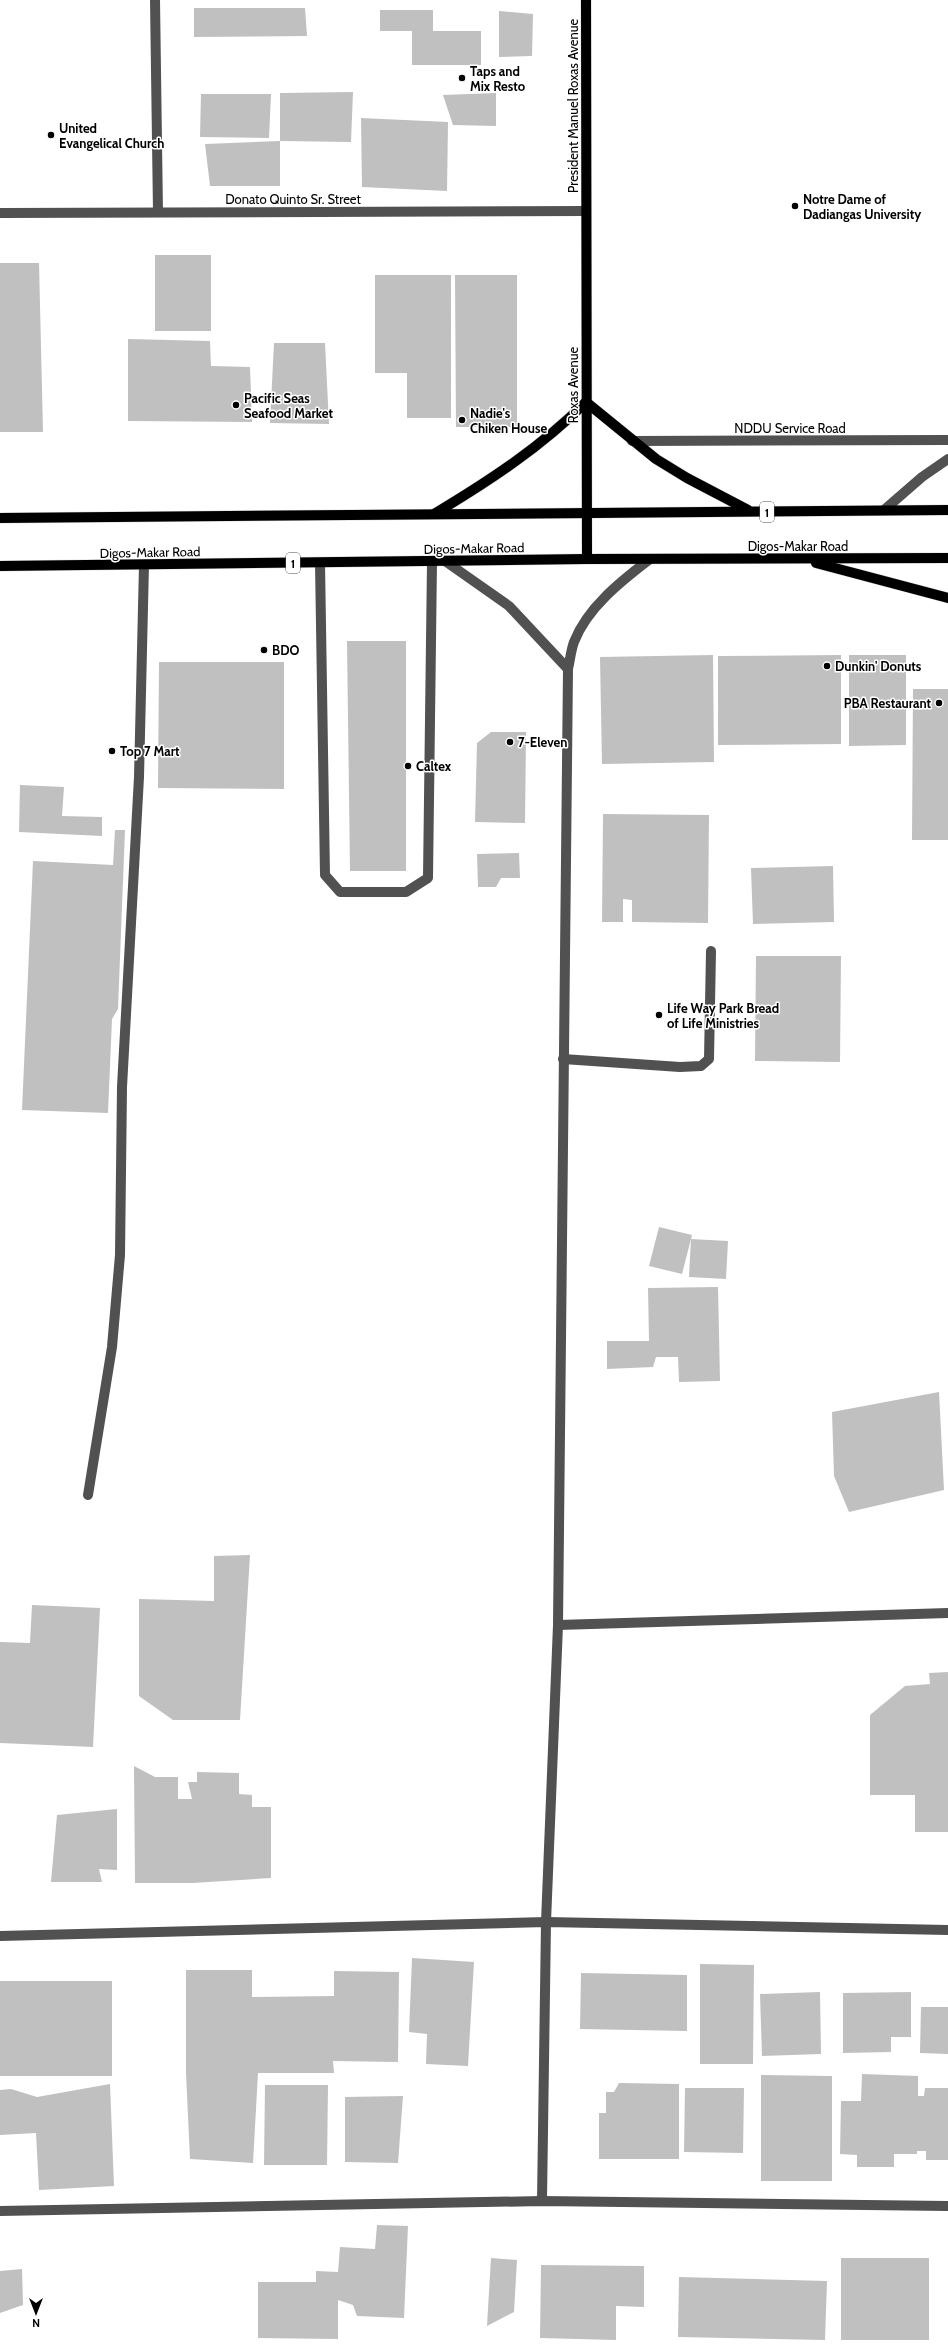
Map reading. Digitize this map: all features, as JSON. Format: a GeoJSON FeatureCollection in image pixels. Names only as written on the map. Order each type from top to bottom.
{"type":"FeatureCollection","features":[{"type":"Feature","properties":{"kind":"main road","name":"President Manuel Roxas Avenue"},"geometry":{"type":"LineString","coordinates":[[586,0],[586,211]]}},
{"type":"Feature","properties":{"kind":"main road","name":"Roxas Avenue"},"geometry":{"type":"LineString","coordinates":[[586,211],[587,559]]}},
{"type":"Feature","properties":{"kind":"main road"},"geometry":{"type":"LineString","coordinates":[[433,514],[481,485],[533,449],[563,425],[586,402],[632,441],[687,478],[751,512]]}},
{"type":"Feature","properties":{"kind":"main road","name":"1"},"geometry":{"type":"LineString","coordinates":[[0,518],[948,510]]}},
{"type":"Feature","properties":{"kind":"main road","name":"Digos-Makar Road"},"geometry":{"type":"LineString","coordinates":[[0,566],[587,559],[948,558]]}},
{"type":"Feature","properties":{"kind":"main road"},"geometry":{"type":"LineString","coordinates":[[795,559],[850,571],[948,598]]}},
{"type":"Feature","properties":{"kind":"street"},"geometry":{"type":"LineString","coordinates":[[155,0],[158,212]]}},
{"type":"Feature","properties":{"kind":"street","name":"Donato Quinto Sr. Street"},"geometry":{"type":"LineString","coordinates":[[0,213],[586,211]]}},
{"type":"Feature","properties":{"kind":"street","name":"NDDU Service Road"},"geometry":{"type":"LineString","coordinates":[[632,441],[948,440]]}},
{"type":"Feature","properties":{"kind":"street"},"geometry":{"type":"LineString","coordinates":[[884,510],[922,477],[948,459]]}},
{"type":"Feature","properties":{"kind":"street"},"geometry":{"type":"LineString","coordinates":[[542,2201],[546,1922],[558,1625],[568,669],[574,642],[588,617],[625,579],[650,559]]}},
{"type":"Feature","properties":{"kind":"street"},"geometry":{"type":"LineString","coordinates":[[445,561],[509,606],[568,669]]}},
{"type":"Feature","properties":{"kind":"street"},"geometry":{"type":"LineString","coordinates":[[320,563],[325,875],[340,892],[406,892],[428,878],[432,562]]}},
{"type":"Feature","properties":{"kind":"street"},"geometry":{"type":"LineString","coordinates":[[88,1495],[112,1347],[120,1255],[122,1087],[138,785],[144,565]]}},
{"type":"Feature","properties":{"kind":"street"},"geometry":{"type":"LineString","coordinates":[[563,1059],[680,1067],[702,1066],[710,1059],[711,951]]}},
{"type":"Feature","properties":{"kind":"street"},"geometry":{"type":"LineString","coordinates":[[558,1625],[948,1613]]}},
{"type":"Feature","properties":{"kind":"street"},"geometry":{"type":"LineString","coordinates":[[0,1936],[546,1922],[948,1930]]}},
{"type":"Feature","properties":{"kind":"street"},"geometry":{"type":"LineString","coordinates":[[0,2211],[542,2201],[948,2206]]}},
{"type":"Feature","properties":{"kind":"building"},"geometry":{"type":"Polygon","coordinates":[[[194,8],[305,8],[307,36],[194,37],[194,8]]]}},
{"type":"Feature","properties":{"kind":"building"},"geometry":{"type":"Polygon","coordinates":[[[380,10],[433,10],[433,31],[481,31],[481,65],[412,65],[412,31],[380,31],[380,10]]]}},
{"type":"Feature","properties":{"kind":"building"},"geometry":{"type":"Polygon","coordinates":[[[499,11],[533,14],[532,56],[499,57],[499,11]]]}},
{"type":"Feature","properties":{"kind":"building"},"geometry":{"type":"Polygon","coordinates":[[[353,92],[351,142],[280,141],[280,93],[353,92]]]}},
{"type":"Feature","properties":{"kind":"building"},"geometry":{"type":"Polygon","coordinates":[[[496,93],[496,126],[453,125],[443,95],[496,93]]]}},
{"type":"Feature","properties":{"kind":"building"},"geometry":{"type":"Polygon","coordinates":[[[201,94],[271,94],[269,138],[200,137],[201,94]]]}},
{"type":"Feature","properties":{"kind":"building"},"geometry":{"type":"Polygon","coordinates":[[[361,118],[448,122],[447,191],[362,187],[361,118]]]}},
{"type":"Feature","properties":{"kind":"building"},"geometry":{"type":"Polygon","coordinates":[[[280,141],[280,186],[210,186],[205,144],[280,141]]]}},
{"type":"Feature","properties":{"kind":"building"},"geometry":{"type":"Polygon","coordinates":[[[155,255],[211,255],[211,331],[155,331],[155,255]]]}},
{"type":"Feature","properties":{"kind":"building"},"geometry":{"type":"Polygon","coordinates":[[[0,263],[39,263],[43,432],[0,432],[0,263]]]}},
{"type":"Feature","properties":{"kind":"building"},"geometry":{"type":"Polygon","coordinates":[[[375,275],[451,275],[451,418],[407,418],[407,373],[375,373],[375,275]]]}},
{"type":"Feature","properties":{"kind":"building"},"geometry":{"type":"Polygon","coordinates":[[[455,275],[517,275],[517,427],[456,427],[455,275]]]}},
{"type":"Feature","properties":{"kind":"building"},"geometry":{"type":"Polygon","coordinates":[[[128,339],[210,341],[211,366],[250,367],[252,422],[128,421],[128,339]]]}},
{"type":"Feature","properties":{"kind":"building"},"geometry":{"type":"Polygon","coordinates":[[[274,343],[325,343],[329,424],[270,423],[274,343]]]}},
{"type":"Feature","properties":{"kind":"building"},"geometry":{"type":"Polygon","coordinates":[[[347,641],[406,641],[406,871],[350,871],[347,641]]]}},
{"type":"Feature","properties":{"kind":"building"},"geometry":{"type":"Polygon","coordinates":[[[713,655],[714,762],[602,764],[600,657],[713,655]]]}},
{"type":"Feature","properties":{"kind":"building"},"geometry":{"type":"Polygon","coordinates":[[[841,655],[841,744],[718,745],[718,656],[841,655]]]}},
{"type":"Feature","properties":{"kind":"building"},"geometry":{"type":"Polygon","coordinates":[[[849,655],[906,655],[906,745],[849,746],[849,655]]]}},
{"type":"Feature","properties":{"kind":"building"},"geometry":{"type":"Polygon","coordinates":[[[159,662],[284,662],[284,789],[158,788],[159,662]]]}},
{"type":"Feature","properties":{"kind":"building"},"geometry":{"type":"Polygon","coordinates":[[[913,689],[948,689],[948,840],[912,840],[913,689]]]}},
{"type":"Feature","properties":{"kind":"building"},"geometry":{"type":"Polygon","coordinates":[[[491,732],[526,732],[525,823],[475,822],[477,743],[491,732]]]}},
{"type":"Feature","properties":{"kind":"building"},"geometry":{"type":"Polygon","coordinates":[[[20,785],[64,787],[62,816],[102,817],[102,836],[19,832],[20,785]]]}},
{"type":"Feature","properties":{"kind":"building"},"geometry":{"type":"Polygon","coordinates":[[[603,814],[709,815],[708,923],[632,922],[632,900],[623,899],[623,922],[602,922],[603,814]]]}},
{"type":"Feature","properties":{"kind":"building"},"geometry":{"type":"Polygon","coordinates":[[[115,830],[125,830],[118,1009],[112,1019],[108,1113],[22,1110],[33,861],[113,865],[115,830]]]}},
{"type":"Feature","properties":{"kind":"building"},"geometry":{"type":"Polygon","coordinates":[[[519,853],[520,878],[501,878],[496,887],[478,887],[477,854],[519,853]]]}},
{"type":"Feature","properties":{"kind":"building"},"geometry":{"type":"Polygon","coordinates":[[[833,866],[834,922],[753,924],[751,868],[833,866]]]}},
{"type":"Feature","properties":{"kind":"building"},"geometry":{"type":"Polygon","coordinates":[[[756,956],[841,956],[840,1062],[755,1061],[756,956]]]}},
{"type":"Feature","properties":{"kind":"building"},"geometry":{"type":"Polygon","coordinates":[[[659,1227],[692,1235],[682,1274],[649,1266],[659,1227]]]}},
{"type":"Feature","properties":{"kind":"building"},"geometry":{"type":"Polygon","coordinates":[[[691,1239],[728,1241],[726,1279],[689,1277],[691,1239]]]}},
{"type":"Feature","properties":{"kind":"building"},"geometry":{"type":"Polygon","coordinates":[[[718,1287],[720,1381],[679,1382],[678,1357],[656,1357],[653,1367],[607,1369],[607,1341],[649,1341],[648,1288],[718,1287]]]}},
{"type":"Feature","properties":{"kind":"building"},"geometry":{"type":"Polygon","coordinates":[[[939,1392],[944,1490],[849,1512],[834,1476],[832,1412],[939,1392]]]}},
{"type":"Feature","properties":{"kind":"building"},"geometry":{"type":"Polygon","coordinates":[[[250,1555],[240,1720],[173,1720],[139,1696],[139,1599],[214,1601],[214,1556],[250,1555]]]}},
{"type":"Feature","properties":{"kind":"building"},"geometry":{"type":"Polygon","coordinates":[[[32,1605],[100,1608],[93,1747],[0,1743],[0,1642],[30,1643],[32,1605]]]}},
{"type":"Feature","properties":{"kind":"building"},"geometry":{"type":"Polygon","coordinates":[[[948,1672],[948,1832],[915,1832],[915,1795],[870,1795],[870,1715],[905,1686],[930,1684],[929,1673],[948,1672]]]}},
{"type":"Feature","properties":{"kind":"building"},"geometry":{"type":"Polygon","coordinates":[[[134,1766],[155,1777],[178,1777],[178,1799],[192,1799],[188,1782],[197,1782],[197,1772],[239,1773],[239,1794],[252,1795],[252,1807],[271,1807],[271,1878],[193,1883],[135,1883],[134,1766]]]}},
{"type":"Feature","properties":{"kind":"building"},"geometry":{"type":"Polygon","coordinates":[[[117,1809],[117,1870],[99,1869],[102,1882],[51,1882],[57,1815],[117,1809]]]}},
{"type":"Feature","properties":{"kind":"building"},"geometry":{"type":"Polygon","coordinates":[[[412,1958],[474,1962],[468,2066],[426,2064],[427,2034],[409,2032],[412,1958]]]}},
{"type":"Feature","properties":{"kind":"building"},"geometry":{"type":"Polygon","coordinates":[[[700,1964],[754,1965],[753,2064],[700,2064],[700,1964]]]}},
{"type":"Feature","properties":{"kind":"building"},"geometry":{"type":"Polygon","coordinates":[[[186,1970],[252,1970],[252,1997],[334,1996],[334,1971],[399,1972],[398,2062],[333,2061],[334,2073],[258,2073],[253,2163],[190,2159],[186,2073],[186,1970]]]}},
{"type":"Feature","properties":{"kind":"building"},"geometry":{"type":"Polygon","coordinates":[[[581,1973],[687,1975],[687,2031],[580,2029],[581,1973]]]}},
{"type":"Feature","properties":{"kind":"building"},"geometry":{"type":"Polygon","coordinates":[[[0,1981],[112,1981],[112,2076],[0,2076],[0,1981]]]}},
{"type":"Feature","properties":{"kind":"building"},"geometry":{"type":"Polygon","coordinates":[[[820,1992],[821,2054],[762,2056],[760,1994],[820,1992]]]}},
{"type":"Feature","properties":{"kind":"building"},"geometry":{"type":"Polygon","coordinates":[[[911,1992],[911,2037],[891,2037],[891,2052],[843,2053],[843,1993],[911,1992]]]}},
{"type":"Feature","properties":{"kind":"building"},"geometry":{"type":"Polygon","coordinates":[[[921,2007],[948,2007],[948,2054],[920,2053],[921,2007]]]}},
{"type":"Feature","properties":{"kind":"building"},"geometry":{"type":"Polygon","coordinates":[[[862,2074],[918,2076],[918,2096],[924,2096],[925,2088],[948,2088],[948,2160],[926,2160],[926,2151],[917,2151],[917,2154],[894,2154],[894,2167],[857,2167],[857,2155],[840,2154],[841,2101],[861,2101],[862,2074]]]}},
{"type":"Feature","properties":{"kind":"building"},"geometry":{"type":"Polygon","coordinates":[[[761,2075],[832,2076],[832,2181],[761,2181],[761,2075]]]}},
{"type":"Feature","properties":{"kind":"building"},"geometry":{"type":"Polygon","coordinates":[[[619,2083],[679,2084],[679,2159],[599,2159],[599,2113],[606,2113],[606,2092],[614,2092],[619,2083]]]}},
{"type":"Feature","properties":{"kind":"building"},"geometry":{"type":"Polygon","coordinates":[[[110,2084],[114,2186],[39,2190],[36,2133],[0,2135],[0,2090],[11,2089],[37,2097],[110,2084]]]}},
{"type":"Feature","properties":{"kind":"building"},"geometry":{"type":"Polygon","coordinates":[[[265,2085],[328,2085],[327,2165],[264,2165],[265,2085]]]}},
{"type":"Feature","properties":{"kind":"building"},"geometry":{"type":"Polygon","coordinates":[[[685,2088],[744,2088],[743,2153],[684,2152],[685,2088]]]}},
{"type":"Feature","properties":{"kind":"building"},"geometry":{"type":"Polygon","coordinates":[[[403,2096],[398,2163],[345,2162],[345,2097],[403,2096]]]}},
{"type":"Feature","properties":{"kind":"building"},"geometry":{"type":"Polygon","coordinates":[[[377,2225],[408,2226],[404,2318],[357,2316],[353,2305],[338,2300],[338,2339],[258,2338],[258,2282],[316,2282],[316,2271],[338,2272],[340,2247],[375,2249],[377,2225]]]}},
{"type":"Feature","properties":{"kind":"building"},"geometry":{"type":"Polygon","coordinates":[[[491,2258],[517,2260],[514,2312],[487,2326],[491,2258]]]}},
{"type":"Feature","properties":{"kind":"building"},"geometry":{"type":"Polygon","coordinates":[[[841,2258],[929,2258],[929,2340],[841,2340],[841,2258]]]}},
{"type":"Feature","properties":{"kind":"building"},"geometry":{"type":"Polygon","coordinates":[[[541,2265],[644,2266],[644,2307],[616,2306],[616,2340],[540,2338],[541,2265]]]}},
{"type":"Feature","properties":{"kind":"building"},"geometry":{"type":"Polygon","coordinates":[[[22,2269],[23,2305],[0,2313],[0,2271],[22,2269]]]}},
{"type":"Feature","properties":{"kind":"building"},"geometry":{"type":"Polygon","coordinates":[[[679,2277],[827,2281],[825,2340],[678,2337],[679,2277]]]}},
{"type":"Feature","properties":{"kind":"place","name":"Taps and Mix Resto"},"geometry":{"type":"Point","coordinates":[462,78]}},
{"type":"Feature","properties":{"kind":"place","name":"United Evangelical Church"},"geometry":{"type":"Point","coordinates":[51,135]}},
{"type":"Feature","properties":{"kind":"place","name":"Notre Dame of Dadiangas University"},"geometry":{"type":"Point","coordinates":[795,206]}},
{"type":"Feature","properties":{"kind":"place","name":"Pacific Seas Seafood Market"},"geometry":{"type":"Point","coordinates":[236,405]}},
{"type":"Feature","properties":{"kind":"place","name":"Nadie's Chiken House"},"geometry":{"type":"Point","coordinates":[462,420]}},
{"type":"Feature","properties":{"kind":"place","name":"BDO"},"geometry":{"type":"Point","coordinates":[264,650]}},
{"type":"Feature","properties":{"kind":"place","name":"Dunkin' Donuts"},"geometry":{"type":"Point","coordinates":[827,666]}},
{"type":"Feature","properties":{"kind":"place","name":"PBA Restaurant"},"geometry":{"type":"Point","coordinates":[939,703]}},
{"type":"Feature","properties":{"kind":"place","name":"7-Eleven"},"geometry":{"type":"Point","coordinates":[510,742]}},
{"type":"Feature","properties":{"kind":"place","name":"Top 7 Mart"},"geometry":{"type":"Point","coordinates":[112,751]}},
{"type":"Feature","properties":{"kind":"place","name":"Caltex"},"geometry":{"type":"Point","coordinates":[408,766]}},
{"type":"Feature","properties":{"kind":"place","name":"Life Way Park Bread of Life Ministries"},"geometry":{"type":"Point","coordinates":[659,1015]}}]}
